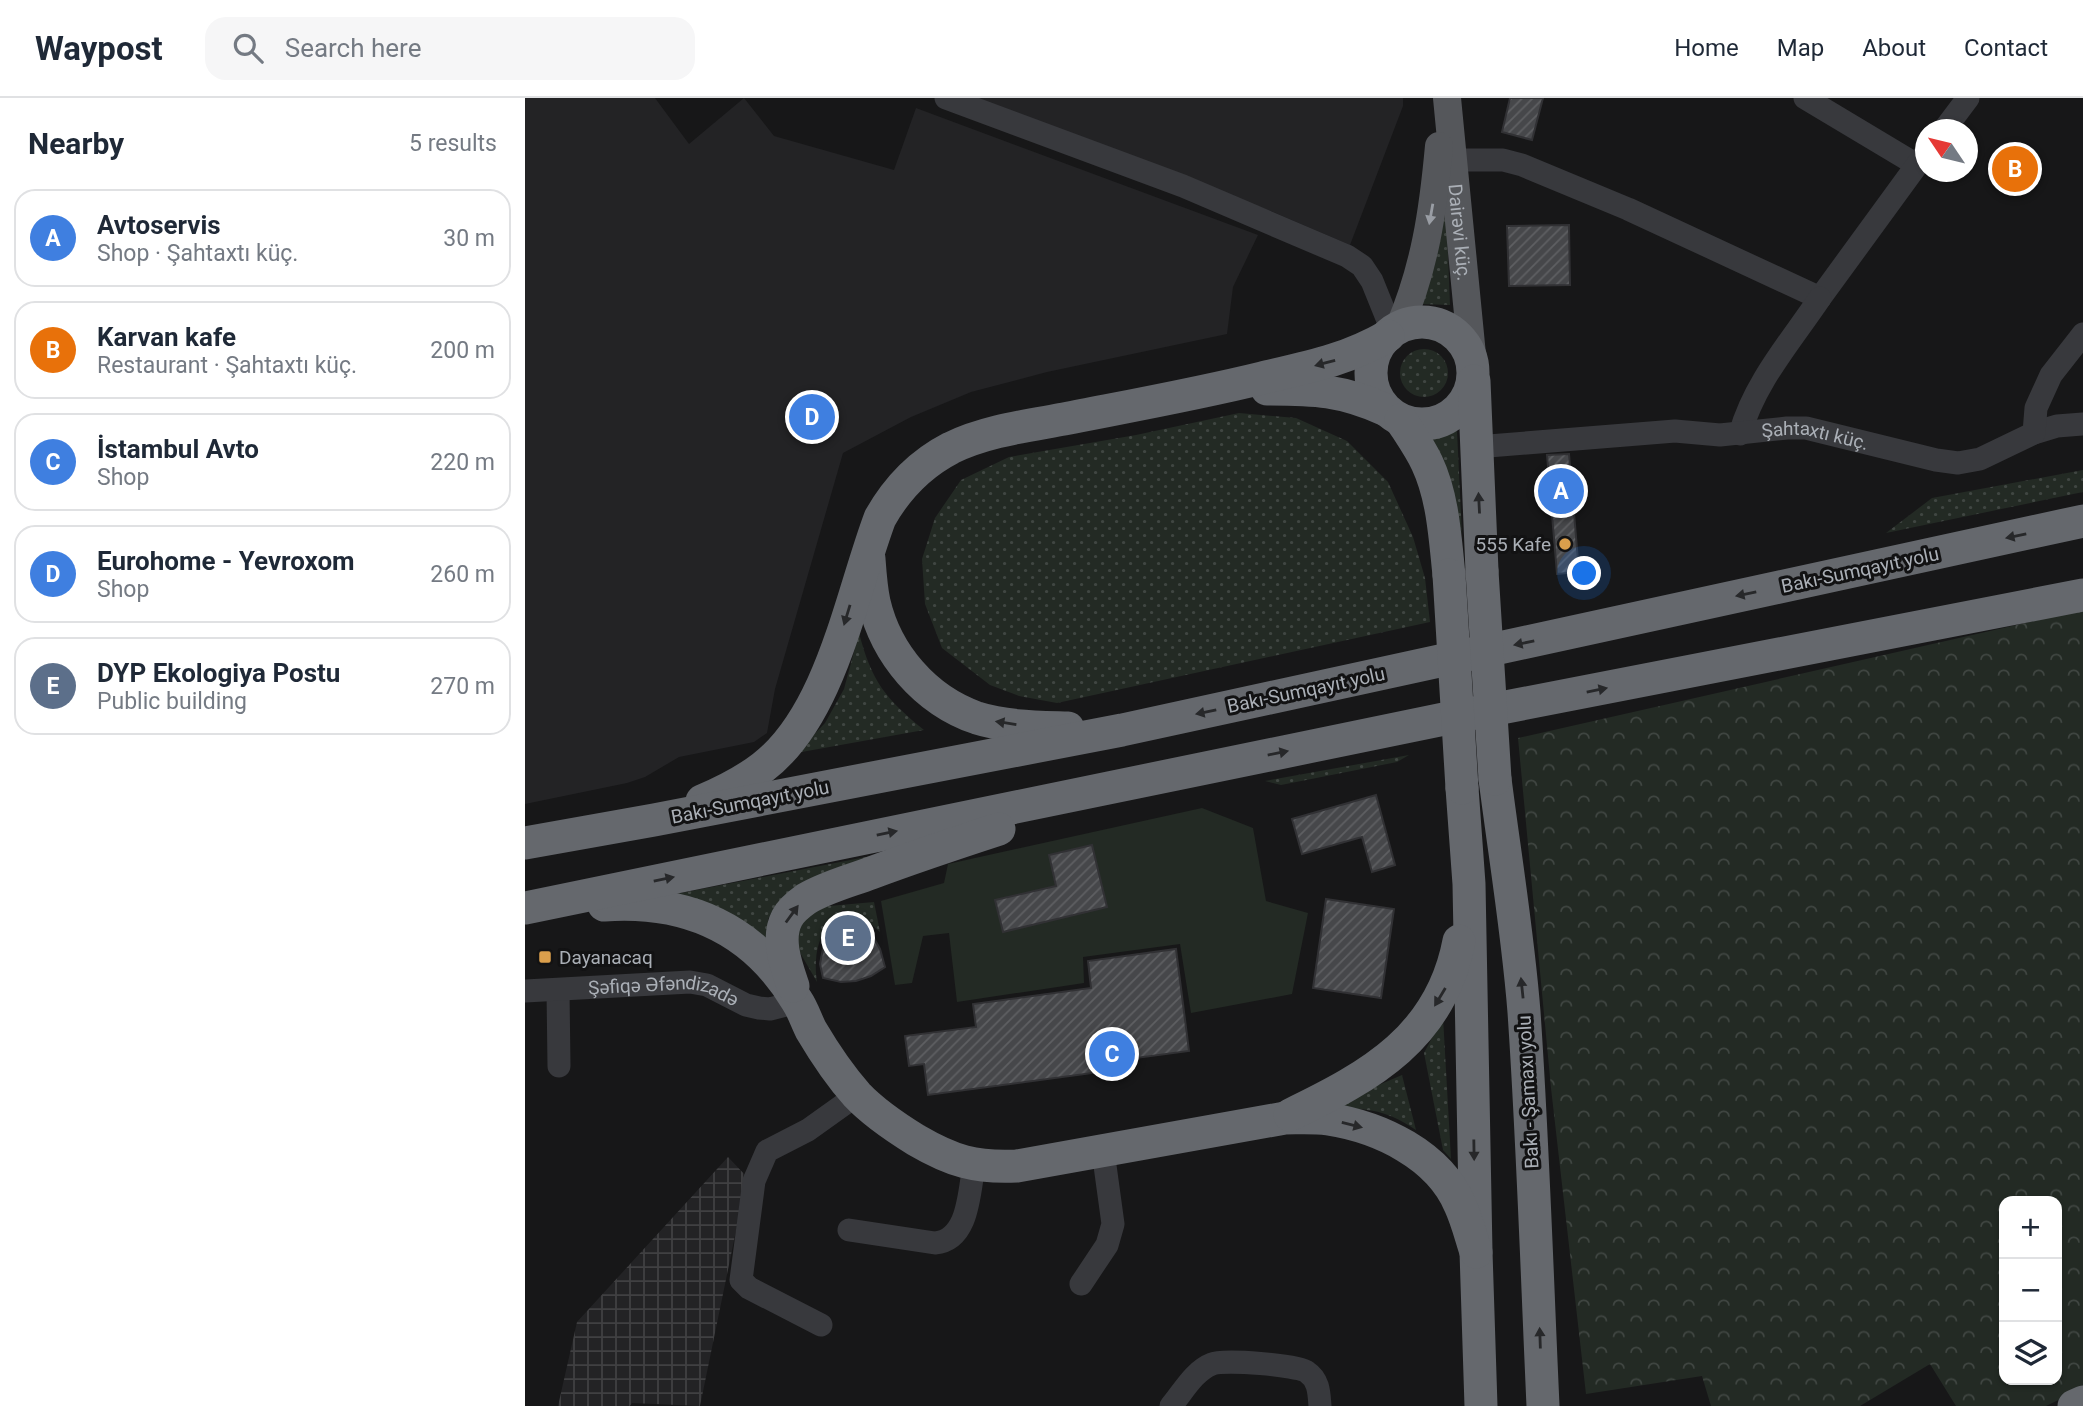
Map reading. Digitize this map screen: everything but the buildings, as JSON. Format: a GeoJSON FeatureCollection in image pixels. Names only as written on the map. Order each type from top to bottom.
{"type":"FeatureCollection","features":[{"type":"Feature","properties":{"kind":"highway"},"geometry":{"type":"LineString","coordinates":[[655,820],[723,792],[764,766],[788,741],[807,716],[825,679],[880,518],[892,497],[916,471],[950,449],[991,433],[1212,390],[1349,356],[1411,323],[1425,322],[1451,331],[1469,352],[1473,370],[1470,391],[1462,406],[1450,417],[1417,425],[1352,396],[1318,390],[1212,390]]}},
{"type":"Feature","properties":{"kind":"highway"},"geometry":{"type":"LineString","coordinates":[[1393,332],[1377,349],[1372,365],[1372,381],[1377,397],[1394,415],[1427,464],[1440,506],[1449,575],[1469,884],[1481,1406]]}},
{"type":"Feature","properties":{"kind":"highway","name":"Bakı - Şamaxı yolu"},"geometry":{"type":"LineString","coordinates":[[1473,370],[1495,779],[1524,1010],[1543,1406]]}},
{"type":"Feature","properties":{"kind":"highway","name":"Bakı-Sumqayıt yolu"},"geometry":{"type":"LineString","coordinates":[[525,843],[1122,730],[2083,521]]}},
{"type":"Feature","properties":{"kind":"highway"},"geometry":{"type":"LineString","coordinates":[[867,550],[874,602],[890,646],[918,682],[938,698],[977,718],[1006,724],[1122,730]]}},
{"type":"Feature","properties":{"kind":"highway"},"geometry":{"type":"LineString","coordinates":[[525,909],[1444,719],[2083,595]]}},
{"type":"Feature","properties":{"kind":"highway"},"geometry":{"type":"LineString","coordinates":[[1172,775],[930,851],[805,900],[787,918],[782,932],[783,952],[798,1002],[812,1031],[857,1095],[891,1124],[932,1149],[974,1165],[1017,1166],[1285,1118],[1325,1118],[1360,1126],[1386,1136],[1429,1163],[1441,1175],[1460,1204],[1476,1252]]}},
{"type":"Feature","properties":{"kind":"highway"},"geometry":{"type":"LineString","coordinates":[[1285,1118],[1358,1080],[1387,1060],[1411,1038],[1444,991],[1455,958],[1469,884]]}},
{"type":"Feature","properties":{"kind":"highway"},"geometry":{"type":"LineString","coordinates":[[1469,884],[1480,915],[1490,990],[1498,1186],[1502,1406]]}},
{"type":"Feature","properties":{"kind":"highway"},"geometry":{"type":"LineString","coordinates":[[525,909],[637,905],[698,916],[715,922],[752,947],[775,970],[798,1002]]}},
{"type":"Feature","properties":{"kind":"highway"},"geometry":{"type":"LineString","coordinates":[[2074,1406],[2083,1402]]}},
{"type":"Feature","properties":{"kind":"main road","name":"Dairəvi küç."},"geometry":{"type":"LineString","coordinates":[[1393,332],[1422,266],[1434,194],[1445,98]]}},
{"type":"Feature","properties":{"kind":"main road","name":"Dairəvi küç."},"geometry":{"type":"LineString","coordinates":[[1445,98],[1473,370]]}},
{"type":"Feature","properties":{"kind":"street"},"geometry":{"type":"LineString","coordinates":[[946,98],[1183,186],[1347,256],[1362,266],[1372,281],[1393,332]]}},
{"type":"Feature","properties":{"kind":"street"},"geometry":{"type":"LineString","coordinates":[[1805,98],[1915,157]]}},
{"type":"Feature","properties":{"kind":"street"},"geometry":{"type":"LineString","coordinates":[[1952,119],[1968,98]]}},
{"type":"Feature","properties":{"kind":"street"},"geometry":{"type":"LineString","coordinates":[[1453,160],[1503,160],[1522,165],[1628,209],[1820,298]]}},
{"type":"Feature","properties":{"kind":"street"},"geometry":{"type":"LineString","coordinates":[[1740,434],[1746,412],[1757,390],[1915,168]]}},
{"type":"Feature","properties":{"kind":"street"},"geometry":{"type":"LineString","coordinates":[[2033,433],[2036,408],[2051,375],[2083,334]]}},
{"type":"Feature","properties":{"kind":"street","name":"Şahtaxtı küç."},"geometry":{"type":"LineString","coordinates":[[1476,447],[1675,432],[1740,434],[1806,428],[1958,463],[1991,454],[2033,433],[2057,426],[2083,424]]}},
{"type":"Feature","properties":{"kind":"street","name":"Şəfiqə Əfəndizadə"},"geometry":{"type":"LineString","coordinates":[[525,991],[690,982],[707,985],[746,1005],[759,1008],[770,1009],[798,1002]]}},
{"type":"Feature","properties":{"kind":"street"},"geometry":{"type":"LineString","coordinates":[[558,990],[559,1066]]}},
{"type":"Feature","properties":{"kind":"street"},"geometry":{"type":"LineString","coordinates":[[821,1325],[749,1288],[741,1280],[754,1181],[767,1151],[807,1130],[857,1095]]}},
{"type":"Feature","properties":{"kind":"street"},"geometry":{"type":"LineString","coordinates":[[1081,1284],[1107,1244],[1112,1224],[1103,1151]]}},
{"type":"Feature","properties":{"kind":"street"},"geometry":{"type":"LineString","coordinates":[[849,1230],[935,1243],[945,1242],[957,1233],[963,1218],[974,1165]]}},
{"type":"Feature","properties":{"kind":"street"},"geometry":{"type":"LineString","coordinates":[[1171,1406],[1200,1370],[1214,1362],[1236,1362],[1306,1370],[1318,1387],[1320,1406]]}},
{"type":"Feature","properties":{"kind":"shaded area"},"geometry":{"type":"Polygon","coordinates":[[[525,98],[655,98],[689,144],[744,98],[774,136],[894,170],[916,108],[1258,235],[1233,287],[1227,334],[1047,372],[971,392],[911,417],[843,453],[775,689],[767,733],[754,742],[679,757],[645,777],[627,783],[525,804],[525,98]]]}},
{"type":"Feature","properties":{"kind":"shaded area"},"geometry":{"type":"Polygon","coordinates":[[[973,98],[1403,98],[1403,106],[1350,245],[1273,212],[973,98]]]}},
{"type":"Feature","properties":{"kind":"shaded area"},"geometry":{"type":"Polygon","coordinates":[[[728,1157],[747,1177],[700,1406],[632,1403],[630,1406],[558,1406],[577,1322],[728,1157]]]}},
{"type":"Feature","properties":{"kind":"green space"},"geometry":{"type":"Polygon","coordinates":[[[1445,178],[1450,305],[1420,304],[1445,178]]]}},
{"type":"Feature","properties":{"kind":"green space"},"geometry":{"type":"Polygon","coordinates":[[[1424,349],[1441,356],[1448,373],[1441,390],[1424,397],[1407,390],[1400,373],[1407,356],[1424,349]]]}},
{"type":"Feature","properties":{"kind":"green space"},"geometry":{"type":"Polygon","coordinates":[[[1239,413],[1296,418],[1347,441],[1388,482],[1413,537],[1425,578],[1430,622],[1057,703],[1019,696],[990,685],[942,648],[925,604],[922,559],[935,518],[961,480],[1009,457],[1136,435],[1239,413]]]}},
{"type":"Feature","properties":{"kind":"green space"},"geometry":{"type":"Polygon","coordinates":[[[1457,431],[1462,535],[1454,497],[1421,433],[1457,431]]]}},
{"type":"Feature","properties":{"kind":"green space"},"geometry":{"type":"Polygon","coordinates":[[[2083,470],[2083,492],[1886,533],[1932,498],[2083,470]]]}},
{"type":"Feature","properties":{"kind":"green space"},"geometry":{"type":"Polygon","coordinates":[[[2083,610],[2083,1388],[2046,1406],[1956,1406],[1930,1364],[1860,1406],[1711,1406],[1702,1376],[1586,1394],[1551,1088],[1518,738],[2083,610]]]}},
{"type":"Feature","properties":{"kind":"green space"},"geometry":{"type":"Polygon","coordinates":[[[859,633],[869,664],[882,688],[899,708],[924,730],[796,753],[825,723],[844,689],[859,633]]]}},
{"type":"Feature","properties":{"kind":"green space"},"geometry":{"type":"Polygon","coordinates":[[[1409,755],[1397,762],[1281,785],[1265,781],[1409,755]]]}},
{"type":"Feature","properties":{"kind":"green space"},"geometry":{"type":"Polygon","coordinates":[[[1202,808],[1253,828],[1266,901],[1308,913],[1292,994],[1191,1013],[1180,944],[1083,957],[1084,983],[957,1002],[949,933],[923,936],[912,983],[895,985],[881,901],[944,883],[948,864],[1202,808]]]}},
{"type":"Feature","properties":{"kind":"green space"},"geometry":{"type":"Polygon","coordinates":[[[917,847],[776,905],[768,919],[772,950],[671,895],[917,847]]]}},
{"type":"Feature","properties":{"kind":"green space"},"geometry":{"type":"Polygon","coordinates":[[[874,902],[880,932],[859,914],[843,910],[828,925],[817,951],[817,982],[795,944],[797,927],[818,907],[874,902]]]}},
{"type":"Feature","properties":{"kind":"green space"},"geometry":{"type":"Polygon","coordinates":[[[1443,1017],[1451,1159],[1443,1150],[1424,1053],[1443,1017]]]}},
{"type":"Feature","properties":{"kind":"green space"},"geometry":{"type":"Polygon","coordinates":[[[1402,1075],[1416,1130],[1383,1113],[1325,1108],[1402,1075]]]}},
{"type":"Feature","properties":{"kind":"place","name":"Karvan kafe"},"geometry":{"type":"Point","coordinates":[2015,169]}},
{"type":"Feature","properties":{"kind":"place","name":"Eurohome - Yevroxom"},"geometry":{"type":"Point","coordinates":[812,417]}},
{"type":"Feature","properties":{"kind":"place","name":"Avtoservis"},"geometry":{"type":"Point","coordinates":[1561,491]}},
{"type":"Feature","properties":{"kind":"place","name":"555 Kafe"},"geometry":{"type":"Point","coordinates":[1565,544]}},
{"type":"Feature","properties":{"kind":"place","name":"DYP Ekologiya Postu"},"geometry":{"type":"Point","coordinates":[848,938]}},
{"type":"Feature","properties":{"kind":"place","name":"Dayanacaq"},"geometry":{"type":"Point","coordinates":[545,957]}},
{"type":"Feature","properties":{"kind":"place","name":"İstambul Avto"},"geometry":{"type":"Point","coordinates":[1112,1054]}}]}
